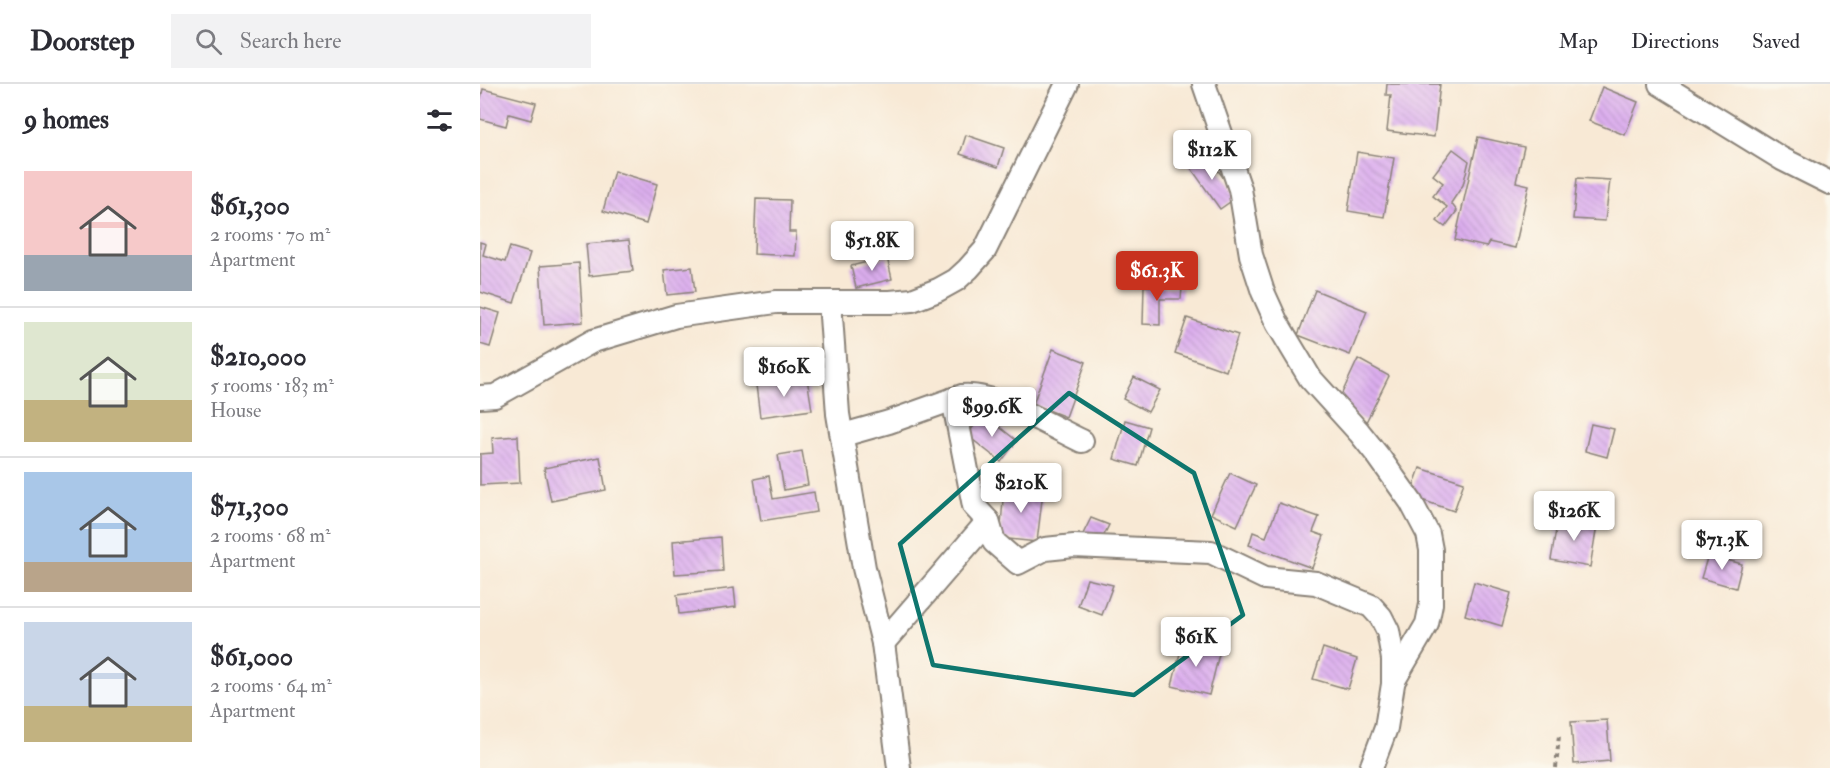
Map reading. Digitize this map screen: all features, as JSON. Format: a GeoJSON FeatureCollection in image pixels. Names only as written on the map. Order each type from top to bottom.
{"type":"FeatureCollection","features":[{"type":"Feature","properties":{"kind":"street"},"geometry":{"type":"LineString","coordinates":[[480,397],[495,396],[593,341],[676,316],[776,302],[912,300],[938,290],[968,269],[985,250],[1066,84]]}},
{"type":"Feature","properties":{"kind":"street"},"geometry":{"type":"LineString","coordinates":[[1204,84],[1240,189],[1251,255],[1263,292],[1277,323],[1310,378],[1379,457],[1411,502],[1428,534],[1431,550],[1431,594],[1427,624],[1393,684]]}},
{"type":"Feature","properties":{"kind":"street"},"geometry":{"type":"LineString","coordinates":[[1660,84],[1755,143],[1830,183]]}},
{"type":"Feature","properties":{"kind":"street"},"geometry":{"type":"LineString","coordinates":[[830,302],[838,414],[864,568],[883,643],[899,768]]}},
{"type":"Feature","properties":{"kind":"street"},"geometry":{"type":"LineString","coordinates":[[843,435],[973,394],[999,402],[1082,441]]}},
{"type":"Feature","properties":{"kind":"street"},"geometry":{"type":"LineString","coordinates":[[953,399],[974,506],[988,521],[994,542],[1018,563],[1045,549],[1074,546],[1211,552],[1265,578],[1316,584],[1353,598],[1376,610],[1385,623],[1391,644],[1393,684],[1386,728],[1371,768]]}},
{"type":"Feature","properties":{"kind":"street"},"geometry":{"type":"LineString","coordinates":[[883,643],[988,521]]}},
{"type":"Feature","properties":{"kind":"path"},"geometry":{"type":"LineString","coordinates":[[1556,768],[1559,735]]}},
{"type":"Feature","properties":{"kind":"highlighted area"},"geometry":{"type":"Polygon","coordinates":[[[1069,393],[1194,473],[1243,615],[1134,695],[933,665],[900,544],[1069,393]]]}},
{"type":"Feature","properties":{"kind":"building"},"geometry":{"type":"Polygon","coordinates":[[[1387,84],[1440,84],[1434,137],[1387,131],[1391,95],[1386,95],[1387,84]]]}},
{"type":"Feature","properties":{"kind":"building"},"geometry":{"type":"Polygon","coordinates":[[[1602,87],[1638,102],[1625,135],[1589,121],[1602,87]]]}},
{"type":"Feature","properties":{"kind":"building"},"geometry":{"type":"Polygon","coordinates":[[[483,89],[536,103],[531,120],[509,114],[506,126],[480,119],[483,89]]]}},
{"type":"Feature","properties":{"kind":"building"},"geometry":{"type":"Polygon","coordinates":[[[966,135],[1004,148],[998,167],[960,154],[966,135]]]}},
{"type":"Feature","properties":{"kind":"building"},"geometry":{"type":"Polygon","coordinates":[[[1478,137],[1524,147],[1516,182],[1529,185],[1515,248],[1489,242],[1486,247],[1455,240],[1478,137]]]}},
{"type":"Feature","properties":{"kind":"building"},"geometry":{"type":"Polygon","coordinates":[[[1453,149],[1469,161],[1463,185],[1451,203],[1457,211],[1445,227],[1437,221],[1447,207],[1433,196],[1443,183],[1433,175],[1453,149]]]}},
{"type":"Feature","properties":{"kind":"building"},"geometry":{"type":"Polygon","coordinates":[[[1205,152],[1237,197],[1220,209],[1188,164],[1205,152]]]}},
{"type":"Feature","properties":{"kind":"building"},"geometry":{"type":"Polygon","coordinates":[[[1357,152],[1394,158],[1384,217],[1348,211],[1357,152]]]}},
{"type":"Feature","properties":{"kind":"building"},"geometry":{"type":"Polygon","coordinates":[[[614,171],[657,184],[646,224],[603,211],[614,171]]]}},
{"type":"Feature","properties":{"kind":"building"},"geometry":{"type":"Polygon","coordinates":[[[1577,178],[1610,180],[1605,221],[1573,219],[1577,178]]]}},
{"type":"Feature","properties":{"kind":"building"},"geometry":{"type":"Polygon","coordinates":[[[756,199],[790,200],[789,232],[796,232],[795,256],[754,254],[756,199]]]}},
{"type":"Feature","properties":{"kind":"building"},"geometry":{"type":"Polygon","coordinates":[[[629,240],[633,271],[589,276],[586,244],[629,240]]]}},
{"type":"Feature","properties":{"kind":"building"},"geometry":{"type":"Polygon","coordinates":[[[480,242],[486,244],[483,255],[505,262],[510,247],[530,253],[514,303],[480,292],[480,242]]]}},
{"type":"Feature","properties":{"kind":"building"},"geometry":{"type":"Polygon","coordinates":[[[887,257],[892,279],[856,288],[851,266],[887,257]]]}},
{"type":"Feature","properties":{"kind":"building"},"geometry":{"type":"Polygon","coordinates":[[[579,263],[583,322],[544,325],[540,266],[579,263]]]}},
{"type":"Feature","properties":{"kind":"building"},"geometry":{"type":"Polygon","coordinates":[[[692,267],[695,292],[667,295],[664,270],[692,267]]]}},
{"type":"Feature","properties":{"kind":"building"},"geometry":{"type":"Polygon","coordinates":[[[1144,286],[1182,288],[1181,299],[1160,299],[1160,325],[1143,324],[1144,286]]]}},
{"type":"Feature","properties":{"kind":"building"},"geometry":{"type":"Polygon","coordinates":[[[1315,290],[1367,311],[1350,355],[1298,335],[1315,290]]]}},
{"type":"Feature","properties":{"kind":"building"},"geometry":{"type":"Polygon","coordinates":[[[480,307],[500,313],[490,347],[480,344],[480,307]]]}},
{"type":"Feature","properties":{"kind":"building"},"geometry":{"type":"Polygon","coordinates":[[[1187,318],[1238,335],[1226,371],[1175,353],[1187,318]]]}},
{"type":"Feature","properties":{"kind":"building"},"geometry":{"type":"Polygon","coordinates":[[[1053,349],[1086,362],[1066,417],[1033,404],[1053,349]]]}},
{"type":"Feature","properties":{"kind":"building"},"geometry":{"type":"Polygon","coordinates":[[[1358,359],[1389,376],[1366,422],[1337,404],[1358,359]]]}},
{"type":"Feature","properties":{"kind":"building"},"geometry":{"type":"Polygon","coordinates":[[[1134,377],[1160,390],[1148,412],[1123,399],[1134,377]]]}},
{"type":"Feature","properties":{"kind":"building"},"geometry":{"type":"Polygon","coordinates":[[[807,378],[812,410],[760,417],[756,385],[807,378]]]}},
{"type":"Feature","properties":{"kind":"building"},"geometry":{"type":"Polygon","coordinates":[[[983,414],[1017,441],[1001,462],[967,435],[983,414]]]}},
{"type":"Feature","properties":{"kind":"building"},"geometry":{"type":"Polygon","coordinates":[[[1125,420],[1149,427],[1138,466],[1114,459],[1125,420]]]}},
{"type":"Feature","properties":{"kind":"building"},"geometry":{"type":"Polygon","coordinates":[[[1591,424],[1614,429],[1607,457],[1585,451],[1591,424]]]}},
{"type":"Feature","properties":{"kind":"building"},"geometry":{"type":"Polygon","coordinates":[[[518,436],[520,483],[480,485],[480,454],[493,453],[492,438],[518,436]]]}},
{"type":"Feature","properties":{"kind":"building"},"geometry":{"type":"Polygon","coordinates":[[[802,451],[808,485],[784,490],[778,455],[802,451]]]}},
{"type":"Feature","properties":{"kind":"building"},"geometry":{"type":"Polygon","coordinates":[[[600,457],[606,490],[551,501],[544,468],[600,457]]]}},
{"type":"Feature","properties":{"kind":"building"},"geometry":{"type":"Polygon","coordinates":[[[1420,468],[1464,482],[1454,511],[1410,496],[1420,468]]]}},
{"type":"Feature","properties":{"kind":"building"},"geometry":{"type":"Polygon","coordinates":[[[1230,473],[1256,485],[1237,526],[1211,514],[1230,473]]]}},
{"type":"Feature","properties":{"kind":"building"},"geometry":{"type":"Polygon","coordinates":[[[769,476],[773,499],[814,492],[817,512],[761,521],[754,479],[769,476]]]}},
{"type":"Feature","properties":{"kind":"building"},"geometry":{"type":"Polygon","coordinates":[[[1004,487],[1043,491],[1037,542],[1000,538],[1004,487]]]}},
{"type":"Feature","properties":{"kind":"building"},"geometry":{"type":"Polygon","coordinates":[[[1279,503],[1319,517],[1313,532],[1324,536],[1312,568],[1249,545],[1253,532],[1266,537],[1279,503]]]}},
{"type":"Feature","properties":{"kind":"building"},"geometry":{"type":"Polygon","coordinates":[[[1091,518],[1109,525],[1101,541],[1082,536],[1091,518]]]}},
{"type":"Feature","properties":{"kind":"building"},"geometry":{"type":"Polygon","coordinates":[[[1558,518],[1597,525],[1590,567],[1551,560],[1558,518]]]}},
{"type":"Feature","properties":{"kind":"building"},"geometry":{"type":"Polygon","coordinates":[[[721,537],[723,571],[675,574],[673,541],[721,537]]]}},
{"type":"Feature","properties":{"kind":"building"},"geometry":{"type":"Polygon","coordinates":[[[1708,555],[1742,564],[1736,588],[1701,578],[1708,555]]]}},
{"type":"Feature","properties":{"kind":"building"},"geometry":{"type":"Polygon","coordinates":[[[1087,579],[1113,585],[1102,615],[1078,606],[1087,579]]]}},
{"type":"Feature","properties":{"kind":"building"},"geometry":{"type":"Polygon","coordinates":[[[1474,582],[1511,593],[1502,626],[1465,615],[1474,582]]]}},
{"type":"Feature","properties":{"kind":"building"},"geometry":{"type":"Polygon","coordinates":[[[734,588],[736,607],[679,614],[677,595],[734,588]]]}},
{"type":"Feature","properties":{"kind":"building"},"geometry":{"type":"Polygon","coordinates":[[[1183,641],[1220,650],[1209,695],[1172,686],[1183,641]]]}},
{"type":"Feature","properties":{"kind":"building"},"geometry":{"type":"Polygon","coordinates":[[[1323,648],[1357,659],[1348,689],[1313,679],[1323,648]]]}},
{"type":"Feature","properties":{"kind":"building"},"geometry":{"type":"Polygon","coordinates":[[[1607,720],[1610,761],[1574,764],[1571,722],[1607,720]]]}}]}
